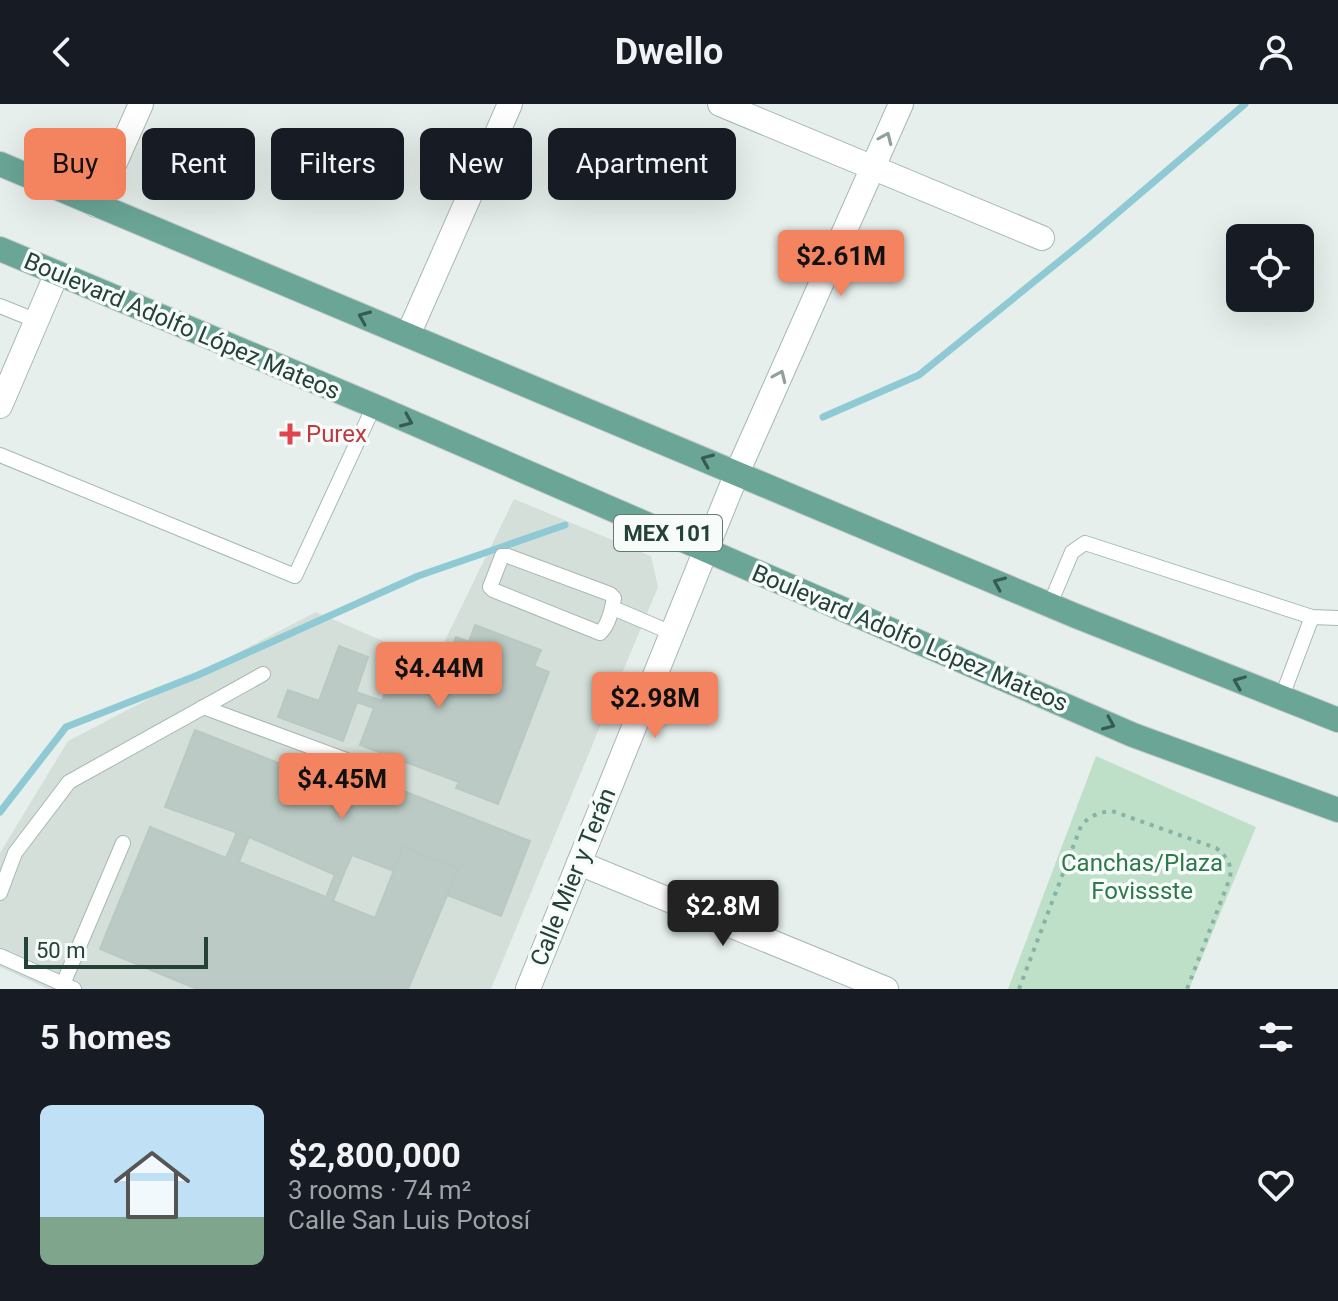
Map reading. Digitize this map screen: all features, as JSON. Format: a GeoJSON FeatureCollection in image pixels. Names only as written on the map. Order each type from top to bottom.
{"type":"FeatureCollection","features":[{"type":"Feature","properties":{"kind":"main road"},"geometry":{"type":"LineString","coordinates":[[0,164],[1050,604],[1338,720]]}},
{"type":"Feature","properties":{"kind":"main road","name":"Boulevard Adolfo López Mateos"},"geometry":{"type":"LineString","coordinates":[[0,249],[374,406],[1133,735],[1338,810]]}},
{"type":"Feature","properties":{"kind":"street"},"geometry":{"type":"LineString","coordinates":[[96,205],[141,104]]}},
{"type":"Feature","properties":{"kind":"street"},"geometry":{"type":"LineString","coordinates":[[408,335],[510,104]]}},
{"type":"Feature","properties":{"kind":"street"},"geometry":{"type":"LineString","coordinates":[[720,104],[1042,238]]}},
{"type":"Feature","properties":{"kind":"street","name":"Calle Mier y Terán"},"geometry":{"type":"LineString","coordinates":[[528,989],[737,473],[901,104]]}},
{"type":"Feature","properties":{"kind":"street"},"geometry":{"type":"LineString","coordinates":[[0,406],[57,273]]}},
{"type":"Feature","properties":{"kind":"street"},"geometry":{"type":"LineString","coordinates":[[579,863],[886,989]]}},
{"type":"Feature","properties":{"kind":"lane"},"geometry":{"type":"LineString","coordinates":[[0,306],[37,321]]}},
{"type":"Feature","properties":{"kind":"lane"},"geometry":{"type":"LineString","coordinates":[[0,455],[295,576],[374,406]]}},
{"type":"Feature","properties":{"kind":"lane"},"geometry":{"type":"LineString","coordinates":[[1050,604],[1072,552],[1085,543],[1312,617],[1338,618]]}},
{"type":"Feature","properties":{"kind":"lane"},"geometry":{"type":"LineString","coordinates":[[502,556],[508,556],[610,594],[614,598],[613,608],[600,633],[490,587],[502,556]]}},
{"type":"Feature","properties":{"kind":"lane"},"geometry":{"type":"LineString","coordinates":[[613,608],[672,633]]}},
{"type":"Feature","properties":{"kind":"lane"},"geometry":{"type":"LineString","coordinates":[[1281,699],[1312,617]]}},
{"type":"Feature","properties":{"kind":"lane"},"geometry":{"type":"LineString","coordinates":[[0,893],[15,853],[69,782],[263,674]]}},
{"type":"Feature","properties":{"kind":"lane"},"geometry":{"type":"LineString","coordinates":[[203,707],[349,761]]}},
{"type":"Feature","properties":{"kind":"lane"},"geometry":{"type":"LineString","coordinates":[[0,956],[68,986],[123,843]]}},
{"type":"Feature","properties":{"kind":"path"},"geometry":{"type":"LineString","coordinates":[[1019,989],[1081,826],[1095,815],[1112,811],[1216,848],[1230,863],[1230,878],[1187,989]]}},
{"type":"Feature","properties":{"kind":"shaded area"},"geometry":{"type":"Polygon","coordinates":[[[514,499],[651,556],[658,587],[491,989],[48,989],[0,967],[0,853],[68,741],[316,612],[434,663],[514,499]]]}},
{"type":"Feature","properties":{"kind":"green space","name":"Canchas/Plaza Fovissste"},"geometry":{"type":"Polygon","coordinates":[[[1096,756],[1256,827],[1189,989],[1008,989],[1096,756]]]}},
{"type":"Feature","properties":{"kind":"building"},"geometry":{"type":"Polygon","coordinates":[[[475,625],[541,650],[534,666],[549,672],[498,804],[456,788],[459,782],[360,745],[374,708],[357,702],[343,741],[278,717],[288,690],[319,701],[339,646],[368,657],[356,692],[382,701],[397,660],[441,677],[456,637],[469,642],[475,625]]]}},
{"type":"Feature","properties":{"kind":"building"},"geometry":{"type":"Polygon","coordinates":[[[195,730],[374,801],[381,782],[530,841],[501,916],[447,895],[458,869],[403,847],[394,871],[352,855],[342,878],[249,837],[165,807],[195,730]]]}},
{"type":"Feature","properties":{"kind":"building"},"geometry":{"type":"Polygon","coordinates":[[[150,827],[226,858],[237,832],[249,837],[239,862],[326,897],[335,874],[342,878],[333,901],[375,918],[403,847],[458,869],[408,989],[197,989],[100,949],[150,827]]]}},
{"type":"Feature","properties":{"kind":"waterway"},"geometry":{"type":"LineString","coordinates":[[823,417],[919,375],[1088,238],[1245,104]]}},
{"type":"Feature","properties":{"kind":"waterway"},"geometry":{"type":"LineString","coordinates":[[0,812],[66,727],[198,675],[418,576],[565,525]]}},
{"type":"Feature","properties":{"kind":"place","name":"Purex"},"geometry":{"type":"Point","coordinates":[290,434]}}]}
